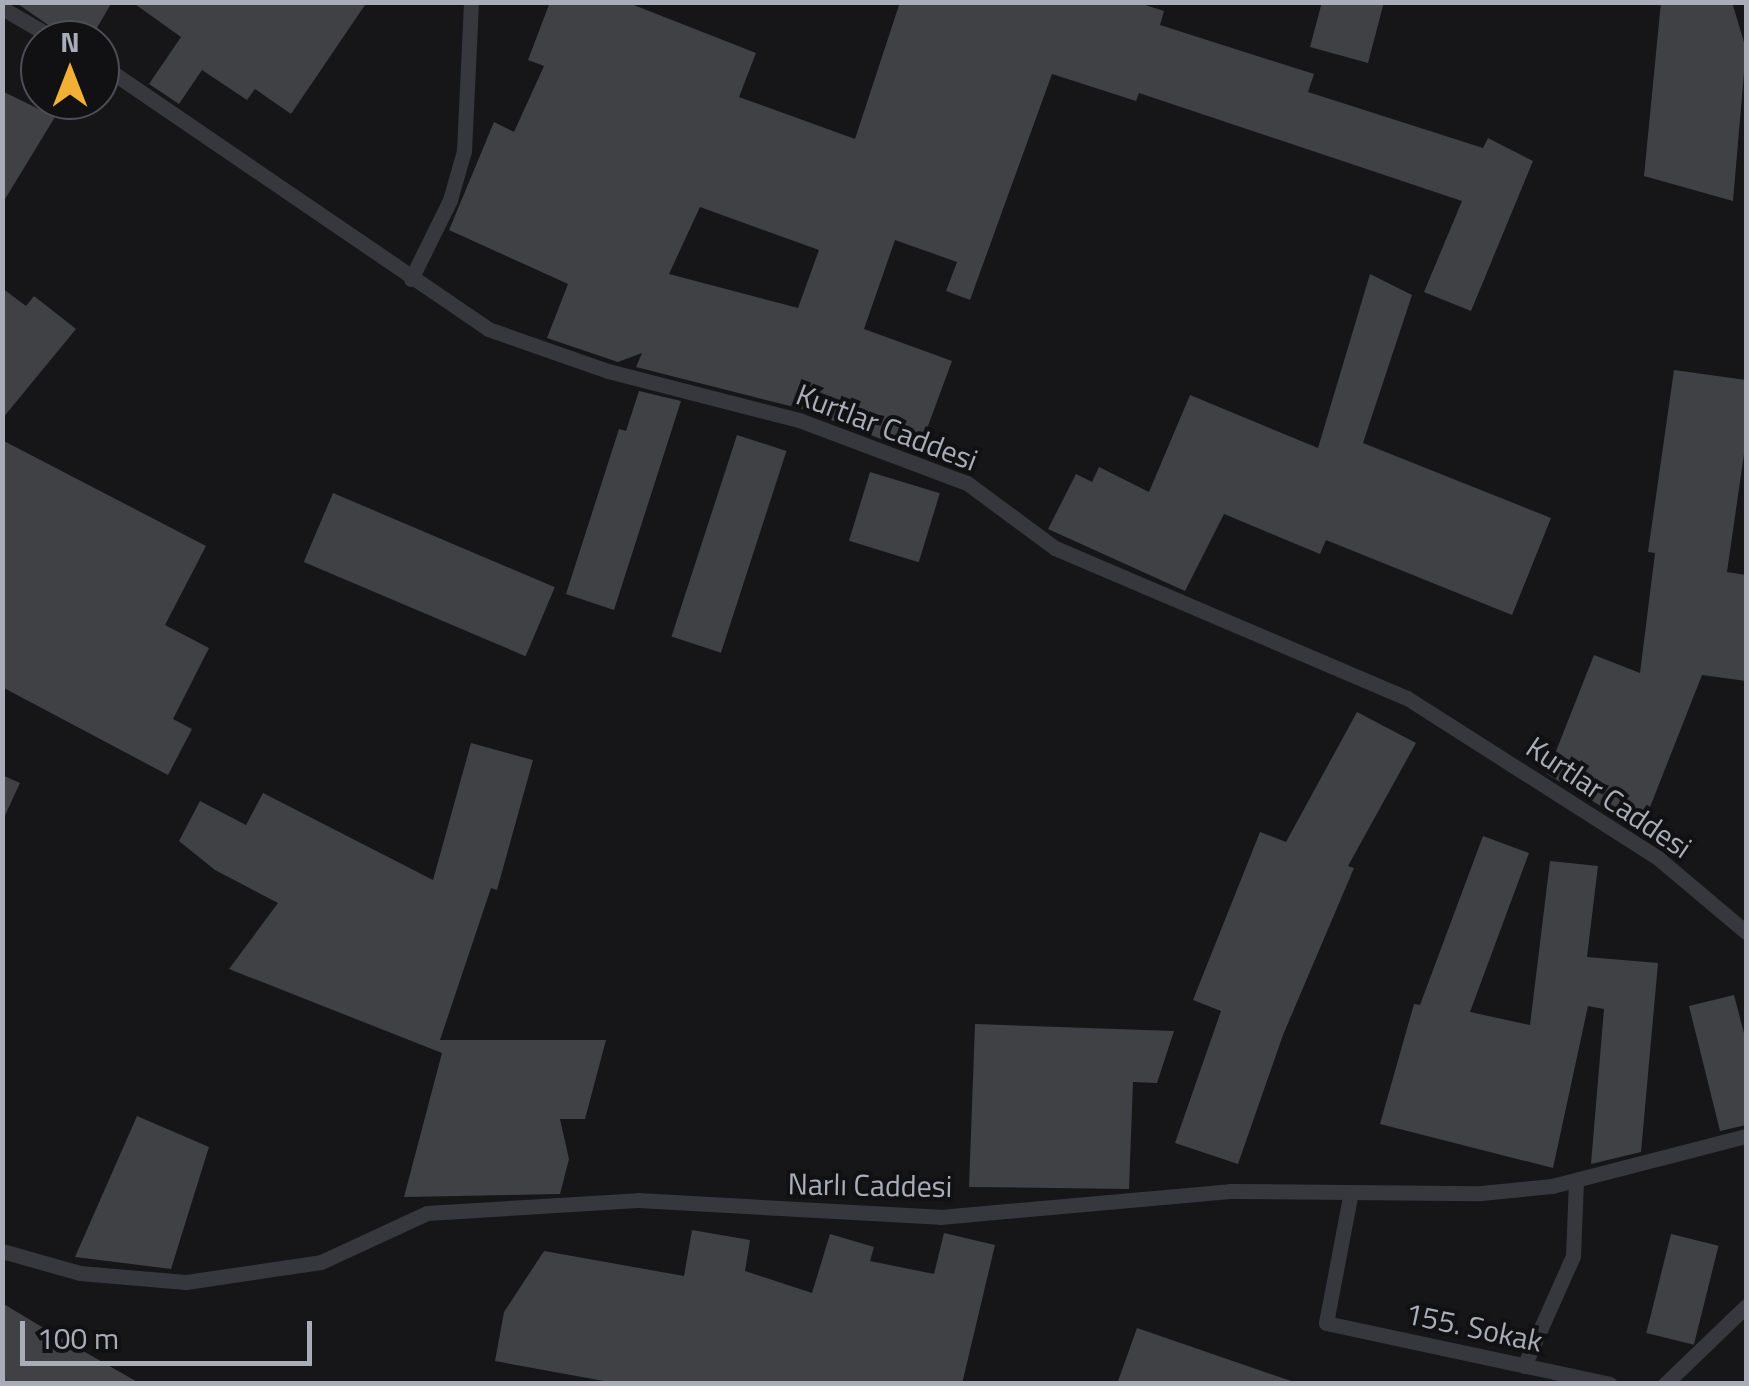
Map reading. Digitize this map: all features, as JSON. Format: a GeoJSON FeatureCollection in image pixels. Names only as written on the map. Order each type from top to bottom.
{"type":"FeatureCollection","features":[{"type":"Feature","properties":{"kind":"street"},"geometry":{"type":"LineString","coordinates":[[411,279],[450,200],[464,151],[471,2]]}},
{"type":"Feature","properties":{"kind":"street","name":"Kurtlar Caddesi"},"geometry":{"type":"LineString","coordinates":[[120,78],[488,329],[608,371],[799,420],[967,483],[1055,548],[1407,698],[1658,858],[1746,932]]}},
{"type":"Feature","properties":{"kind":"street","name":"Narlı Caddesi"},"geometry":{"type":"LineString","coordinates":[[2,1252],[80,1273],[186,1282],[321,1262],[426,1213],[638,1200],[940,1217],[1230,1191],[1350,1196],[1529,1190],[1746,1136]]}},
{"type":"Feature","properties":{"kind":"street"},"geometry":{"type":"LineString","coordinates":[[1524,1366],[1572,1256],[1576,1180]]}},
{"type":"Feature","properties":{"kind":"street","name":"155. Sokak"},"geometry":{"type":"LineString","coordinates":[[1350,1196],[1326,1323],[1610,1384]]}},
{"type":"Feature","properties":{"kind":"street"},"geometry":{"type":"LineString","coordinates":[[1665,1384],[1746,1306]]}},
{"type":"Feature","properties":{"kind":"building"},"geometry":{"type":"Polygon","coordinates":[[[15,2],[112,2],[102,20],[41,20],[15,2]]]}},
{"type":"Feature","properties":{"kind":"building"},"geometry":{"type":"Polygon","coordinates":[[[132,2],[367,2],[291,114],[255,89],[247,100],[202,70],[179,104],[149,84],[181,37],[132,2]]]}},
{"type":"Feature","properties":{"kind":"building"},"geometry":{"type":"Polygon","coordinates":[[[550,2],[626,2],[756,53],[739,97],[855,139],[900,2],[1136,2],[1164,11],[1160,25],[1314,74],[1308,92],[1483,148],[1488,138],[1533,161],[1471,311],[1424,292],[1462,201],[1139,93],[1136,101],[1052,74],[970,300],[946,291],[957,262],[895,240],[864,329],[952,361],[918,453],[802,409],[636,367],[642,353],[618,362],[547,338],[568,284],[449,230],[494,122],[514,132],[544,66],[528,60],[550,2]],[[700,207],[669,274],[798,308],[819,250],[700,207]]]}},
{"type":"Feature","properties":{"kind":"building"},"geometry":{"type":"Polygon","coordinates":[[[1322,2],[1384,2],[1368,63],[1310,47],[1322,2]]]}},
{"type":"Feature","properties":{"kind":"building"},"geometry":{"type":"Polygon","coordinates":[[[1661,2],[1732,2],[1746,49],[1733,201],[1644,176],[1661,2]]]}},
{"type":"Feature","properties":{"kind":"building"},"geometry":{"type":"Polygon","coordinates":[[[2,91],[20,100],[20,120],[53,120],[2,204],[2,91]]]}},
{"type":"Feature","properties":{"kind":"building"},"geometry":{"type":"Polygon","coordinates":[[[1370,274],[1412,295],[1363,443],[1551,518],[1512,615],[1326,540],[1320,554],[1224,514],[1185,591],[1048,529],[1076,474],[1092,482],[1099,467],[1149,492],[1190,395],[1318,448],[1370,274]]]}},
{"type":"Feature","properties":{"kind":"building"},"geometry":{"type":"Polygon","coordinates":[[[2,288],[26,306],[34,296],[76,329],[2,419],[2,288]]]}},
{"type":"Feature","properties":{"kind":"building"},"geometry":{"type":"Polygon","coordinates":[[[1674,370],[1746,380],[1746,440],[1727,572],[1746,575],[1746,681],[1702,675],[1641,830],[1547,774],[1594,655],[1640,673],[1655,553],[1648,552],[1674,370]]]}},
{"type":"Feature","properties":{"kind":"building"},"geometry":{"type":"Polygon","coordinates":[[[639,391],[681,401],[614,610],[566,594],[619,429],[626,431],[639,391]]]}},
{"type":"Feature","properties":{"kind":"building"},"geometry":{"type":"Polygon","coordinates":[[[737,435],[786,451],[721,653],[671,637],[737,435]]]}},
{"type":"Feature","properties":{"kind":"building"},"geometry":{"type":"Polygon","coordinates":[[[2,440],[206,546],[165,625],[209,648],[173,719],[192,729],[168,775],[2,687],[2,440]]]}},
{"type":"Feature","properties":{"kind":"building"},"geometry":{"type":"Polygon","coordinates":[[[870,472],[940,493],[919,562],[849,541],[870,472]]]}},
{"type":"Feature","properties":{"kind":"building"},"geometry":{"type":"Polygon","coordinates":[[[333,493],[555,587],[526,656],[304,562],[333,493]]]}},
{"type":"Feature","properties":{"kind":"building"},"geometry":{"type":"Polygon","coordinates":[[[1357,712],[1416,743],[1348,866],[1354,868],[1283,1035],[1238,1164],[1175,1143],[1221,1011],[1193,1000],[1260,832],[1286,842],[1357,712]]]}},
{"type":"Feature","properties":{"kind":"building"},"geometry":{"type":"Polygon","coordinates":[[[471,743],[533,760],[497,890],[491,888],[440,1040],[606,1040],[585,1119],[560,1119],[569,1159],[560,1194],[404,1197],[442,1053],[229,969],[278,903],[215,870],[179,841],[200,801],[246,825],[263,793],[433,880],[471,743]]]}},
{"type":"Feature","properties":{"kind":"building"},"geometry":{"type":"Polygon","coordinates":[[[2,775],[20,783],[2,822],[2,775]]]}},
{"type":"Feature","properties":{"kind":"building"},"geometry":{"type":"Polygon","coordinates":[[[1483,836],[1529,853],[1470,1012],[1530,1025],[1550,861],[1598,866],[1587,957],[1658,963],[1641,1152],[1591,1164],[1604,1009],[1588,1006],[1553,1168],[1380,1124],[1414,1004],[1420,1005],[1483,836]]]}},
{"type":"Feature","properties":{"kind":"building"},"geometry":{"type":"Polygon","coordinates":[[[1734,995],[1746,1041],[1746,1125],[1720,1131],[1689,1006],[1734,995]]]}},
{"type":"Feature","properties":{"kind":"building"},"geometry":{"type":"Polygon","coordinates":[[[975,1024],[1174,1031],[1157,1083],[1133,1082],[1129,1189],[969,1187],[975,1024]]]}},
{"type":"Feature","properties":{"kind":"building"},"geometry":{"type":"Polygon","coordinates":[[[137,1116],[209,1147],[171,1269],[75,1257],[137,1116]]]}},
{"type":"Feature","properties":{"kind":"building"},"geometry":{"type":"Polygon","coordinates":[[[692,1230],[750,1240],[745,1271],[812,1293],[830,1234],[874,1247],[870,1261],[934,1274],[944,1233],[995,1245],[962,1384],[620,1384],[495,1361],[504,1312],[544,1251],[684,1276],[692,1230]]]}},
{"type":"Feature","properties":{"kind":"building"},"geometry":{"type":"Polygon","coordinates":[[[1671,1234],[1719,1246],[1694,1345],[1646,1333],[1671,1234]]]}},
{"type":"Feature","properties":{"kind":"building"},"geometry":{"type":"Polygon","coordinates":[[[2,1303],[62,1339],[141,1384],[2,1384],[2,1303]]]}},
{"type":"Feature","properties":{"kind":"building"},"geometry":{"type":"Polygon","coordinates":[[[1137,1328],[1291,1381],[1290,1384],[1117,1384],[1137,1328]]]}}]}
